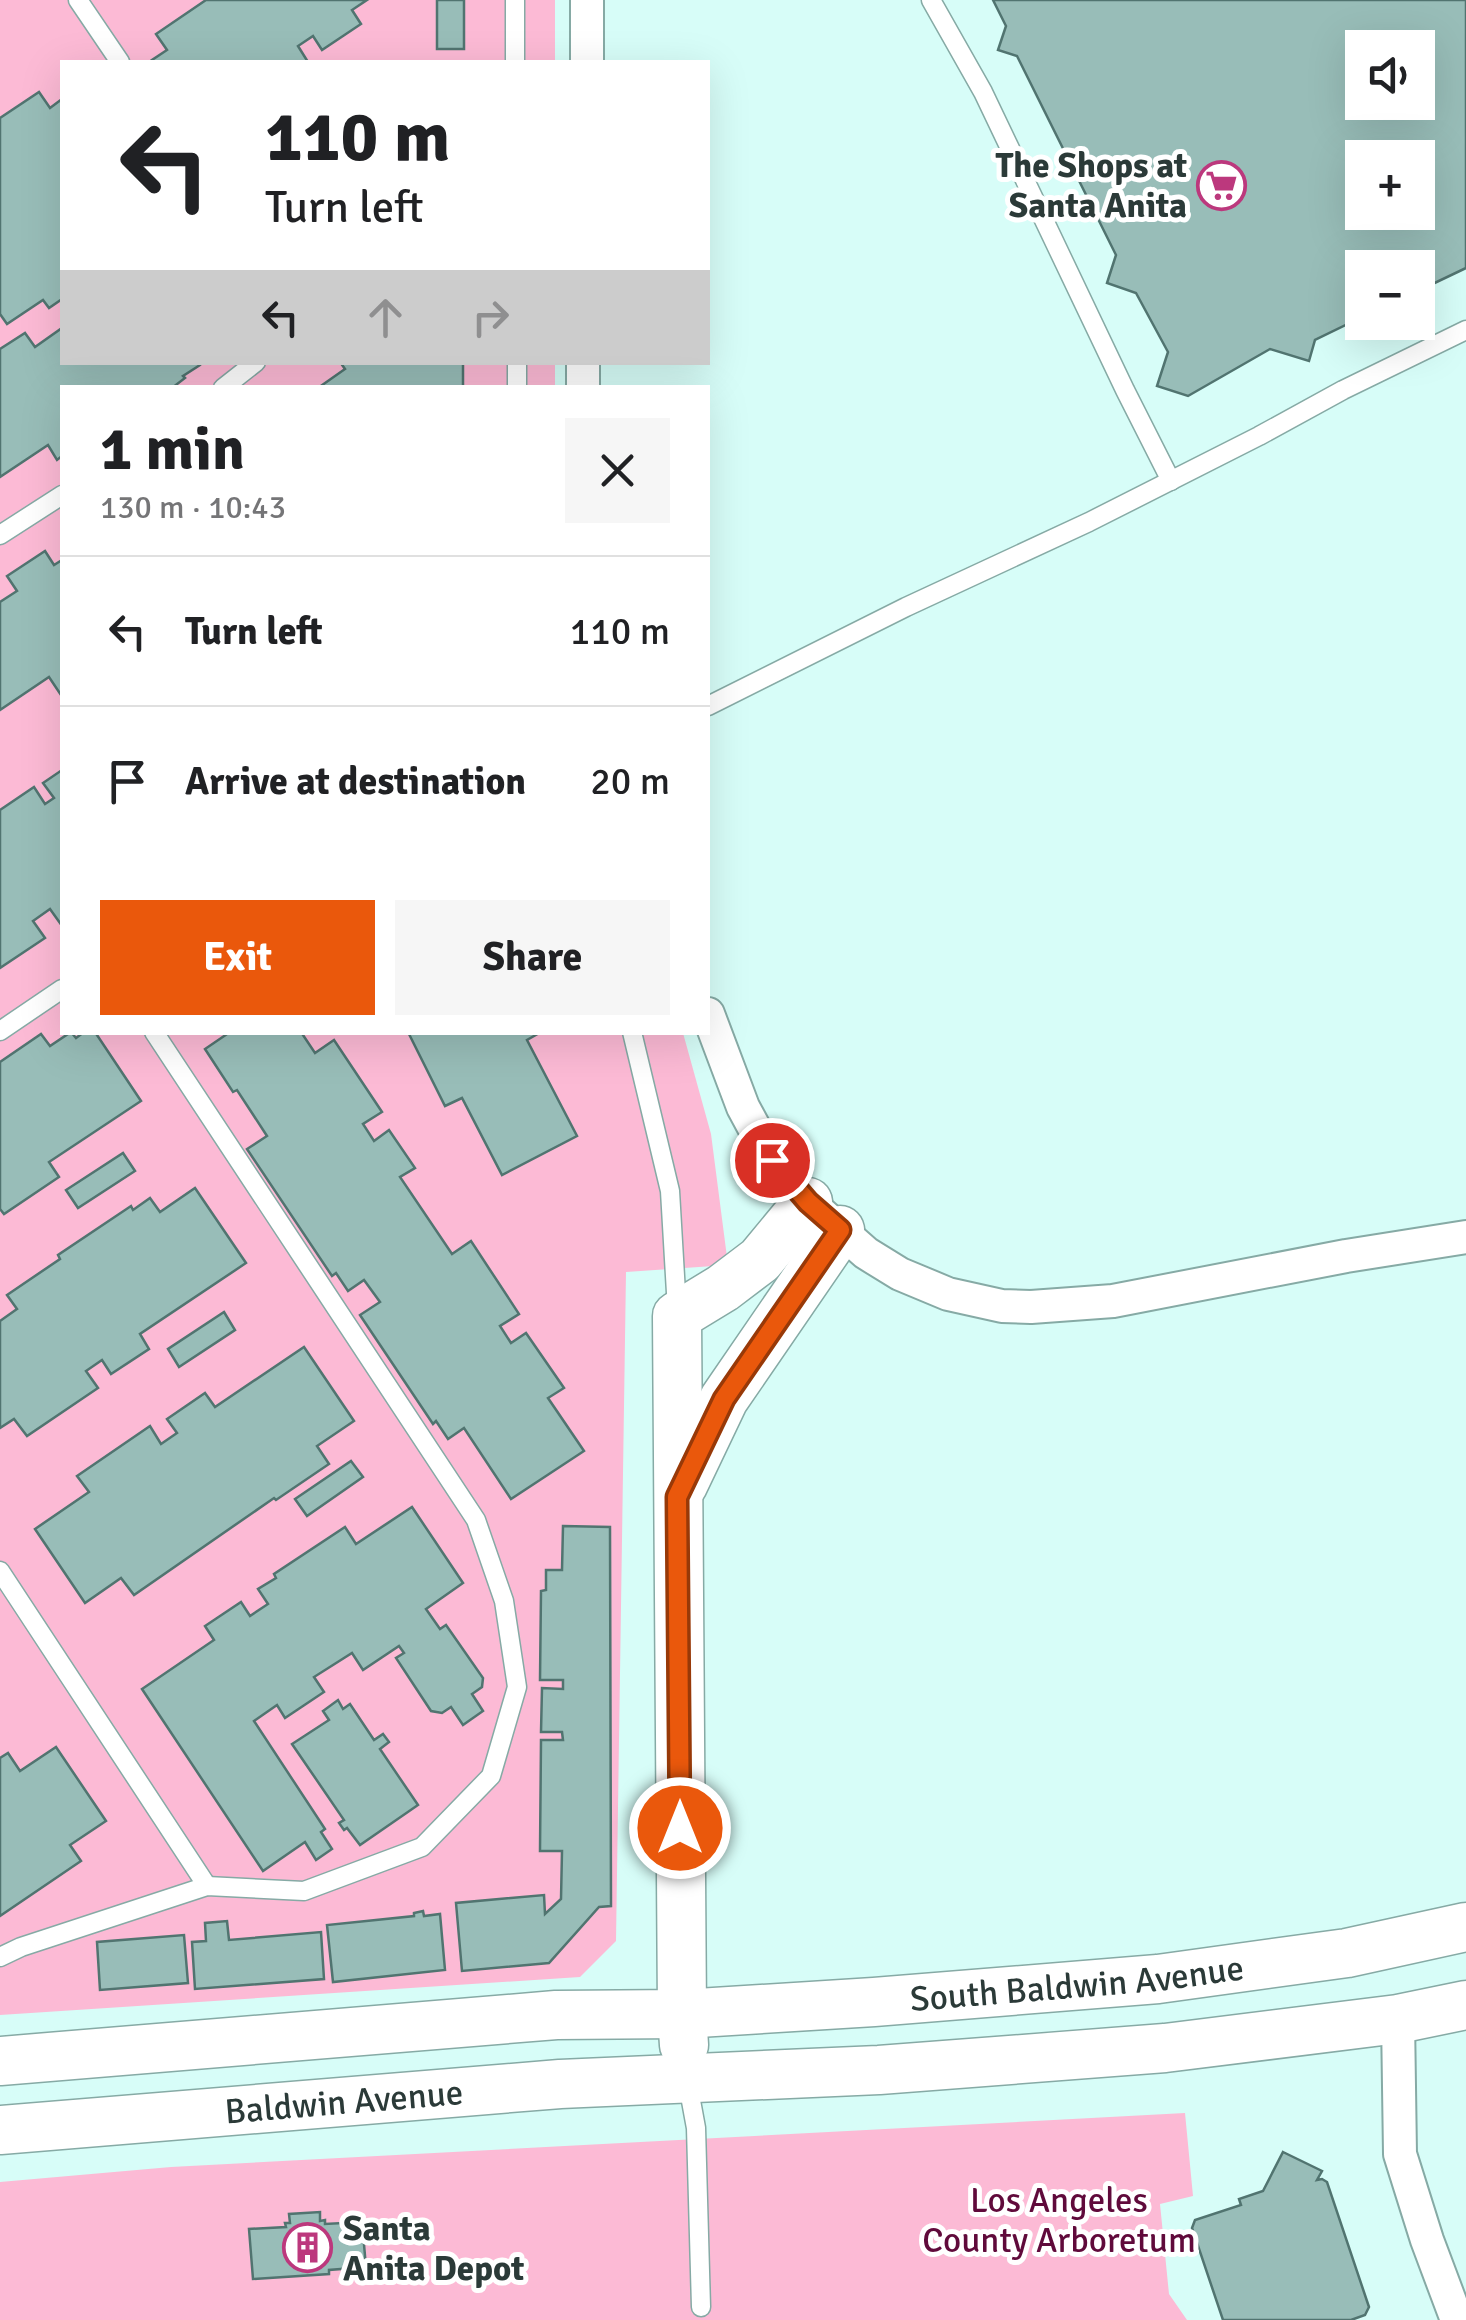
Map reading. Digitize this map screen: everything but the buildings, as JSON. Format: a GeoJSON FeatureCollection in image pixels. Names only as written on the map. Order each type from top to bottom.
{"type":"FeatureCollection","features":[{"type":"Feature","properties":{"kind":"main road"},"geometry":{"type":"LineString","coordinates":[[687,2079],[682,2014],[677,1316],[824,1216]]}},
{"type":"Feature","properties":{"kind":"main road"},"geometry":{"type":"LineString","coordinates":[[677,1497],[724,1399],[824,1216]]}},
{"type":"Feature","properties":{"kind":"main road","name":"South Baldwin Avenue"},"geometry":{"type":"LineString","coordinates":[[682,2014],[1158,1980],[1347,1953],[1466,1927]]}},
{"type":"Feature","properties":{"kind":"main road","name":"South Baldwin Avenue"},"geometry":{"type":"LineString","coordinates":[[687,2079],[879,2070],[1166,2048],[1398,2019],[1466,2005]]}},
{"type":"Feature","properties":{"kind":"main road","name":"Baldwin Avenue"},"geometry":{"type":"LineString","coordinates":[[0,2061],[556,2016],[682,2014]]}},
{"type":"Feature","properties":{"kind":"main road","name":"Baldwin Avenue"},"geometry":{"type":"LineString","coordinates":[[0,2130],[560,2084],[687,2079]]}},
{"type":"Feature","properties":{"kind":"street"},"geometry":{"type":"LineString","coordinates":[[586,60],[587,0]]}},
{"type":"Feature","properties":{"kind":"street"},"geometry":{"type":"LineString","coordinates":[[710,1020],[750,1120],[772,1160],[824,1216],[866,1253],[948,1294],[1002,1306],[1113,1301],[1466,1237]]}},
{"type":"Feature","properties":{"kind":"street"},"geometry":{"type":"LineString","coordinates":[[1398,2019],[1400,2154],[1457,2320]]}},
{"type":"Feature","properties":{"kind":"lane"},"geometry":{"type":"LineString","coordinates":[[78,0],[119,60]]}},
{"type":"Feature","properties":{"kind":"lane"},"geometry":{"type":"LineString","coordinates":[[515,0],[515,60]]}},
{"type":"Feature","properties":{"kind":"lane"},"geometry":{"type":"LineString","coordinates":[[930,0],[983,92],[1171,480]]}},
{"type":"Feature","properties":{"kind":"lane"},"geometry":{"type":"LineString","coordinates":[[710,705],[921,600],[1090,522],[1466,330]]}},
{"type":"Feature","properties":{"kind":"lane"},"geometry":{"type":"LineString","coordinates":[[226,385],[252,365]]}},
{"type":"Feature","properties":{"kind":"lane"},"geometry":{"type":"LineString","coordinates":[[0,535],[60,496]]}},
{"type":"Feature","properties":{"kind":"lane"},"geometry":{"type":"LineString","coordinates":[[0,1030],[60,990]]}},
{"type":"Feature","properties":{"kind":"lane"},"geometry":{"type":"LineString","coordinates":[[0,1957],[21,1946],[207,1886],[304,1891],[422,1847],[491,1776],[517,1687],[504,1601],[476,1520],[156,1035]]}},
{"type":"Feature","properties":{"kind":"lane"},"geometry":{"type":"LineString","coordinates":[[633,1035],[670,1191],[677,1316]]}},
{"type":"Feature","properties":{"kind":"lane"},"geometry":{"type":"LineString","coordinates":[[0,1571],[207,1886]]}},
{"type":"Feature","properties":{"kind":"lane"},"geometry":{"type":"LineString","coordinates":[[687,2079],[696,2128],[702,2307]]}},
{"type":"Feature","properties":{"kind":"green space"},"geometry":{"type":"Polygon","coordinates":[[[0,0],[555,0],[555,60],[60,60],[60,365],[555,365],[555,385],[60,385],[60,1035],[684,1035],[711,1134],[728,1265],[626,1272],[616,1941],[580,1977],[0,2015],[0,0]]]}},
{"type":"Feature","properties":{"kind":"green space","name":"Los Angeles County Arboretum"},"geometry":{"type":"Polygon","coordinates":[[[1185,2113],[1193,2196],[1160,2204],[1169,2294],[1187,2320],[0,2320],[0,2182],[171,2167],[1185,2113]]]}},
{"type":"Feature","properties":{"kind":"place","name":"The Shops at Santa Anita"},"geometry":{"type":"Point","coordinates":[1222,185]}},
{"type":"Feature","properties":{"kind":"place","name":"Santa Anita Depot"},"geometry":{"type":"Point","coordinates":[308,2248]}},
{"type":"Feature","properties":{"kind":"route"},"geometry":{"type":"LineString","coordinates":[[680,1828],[677,1497],[724,1399],[840,1230],[808,1202],[772,1160]]}}]}
